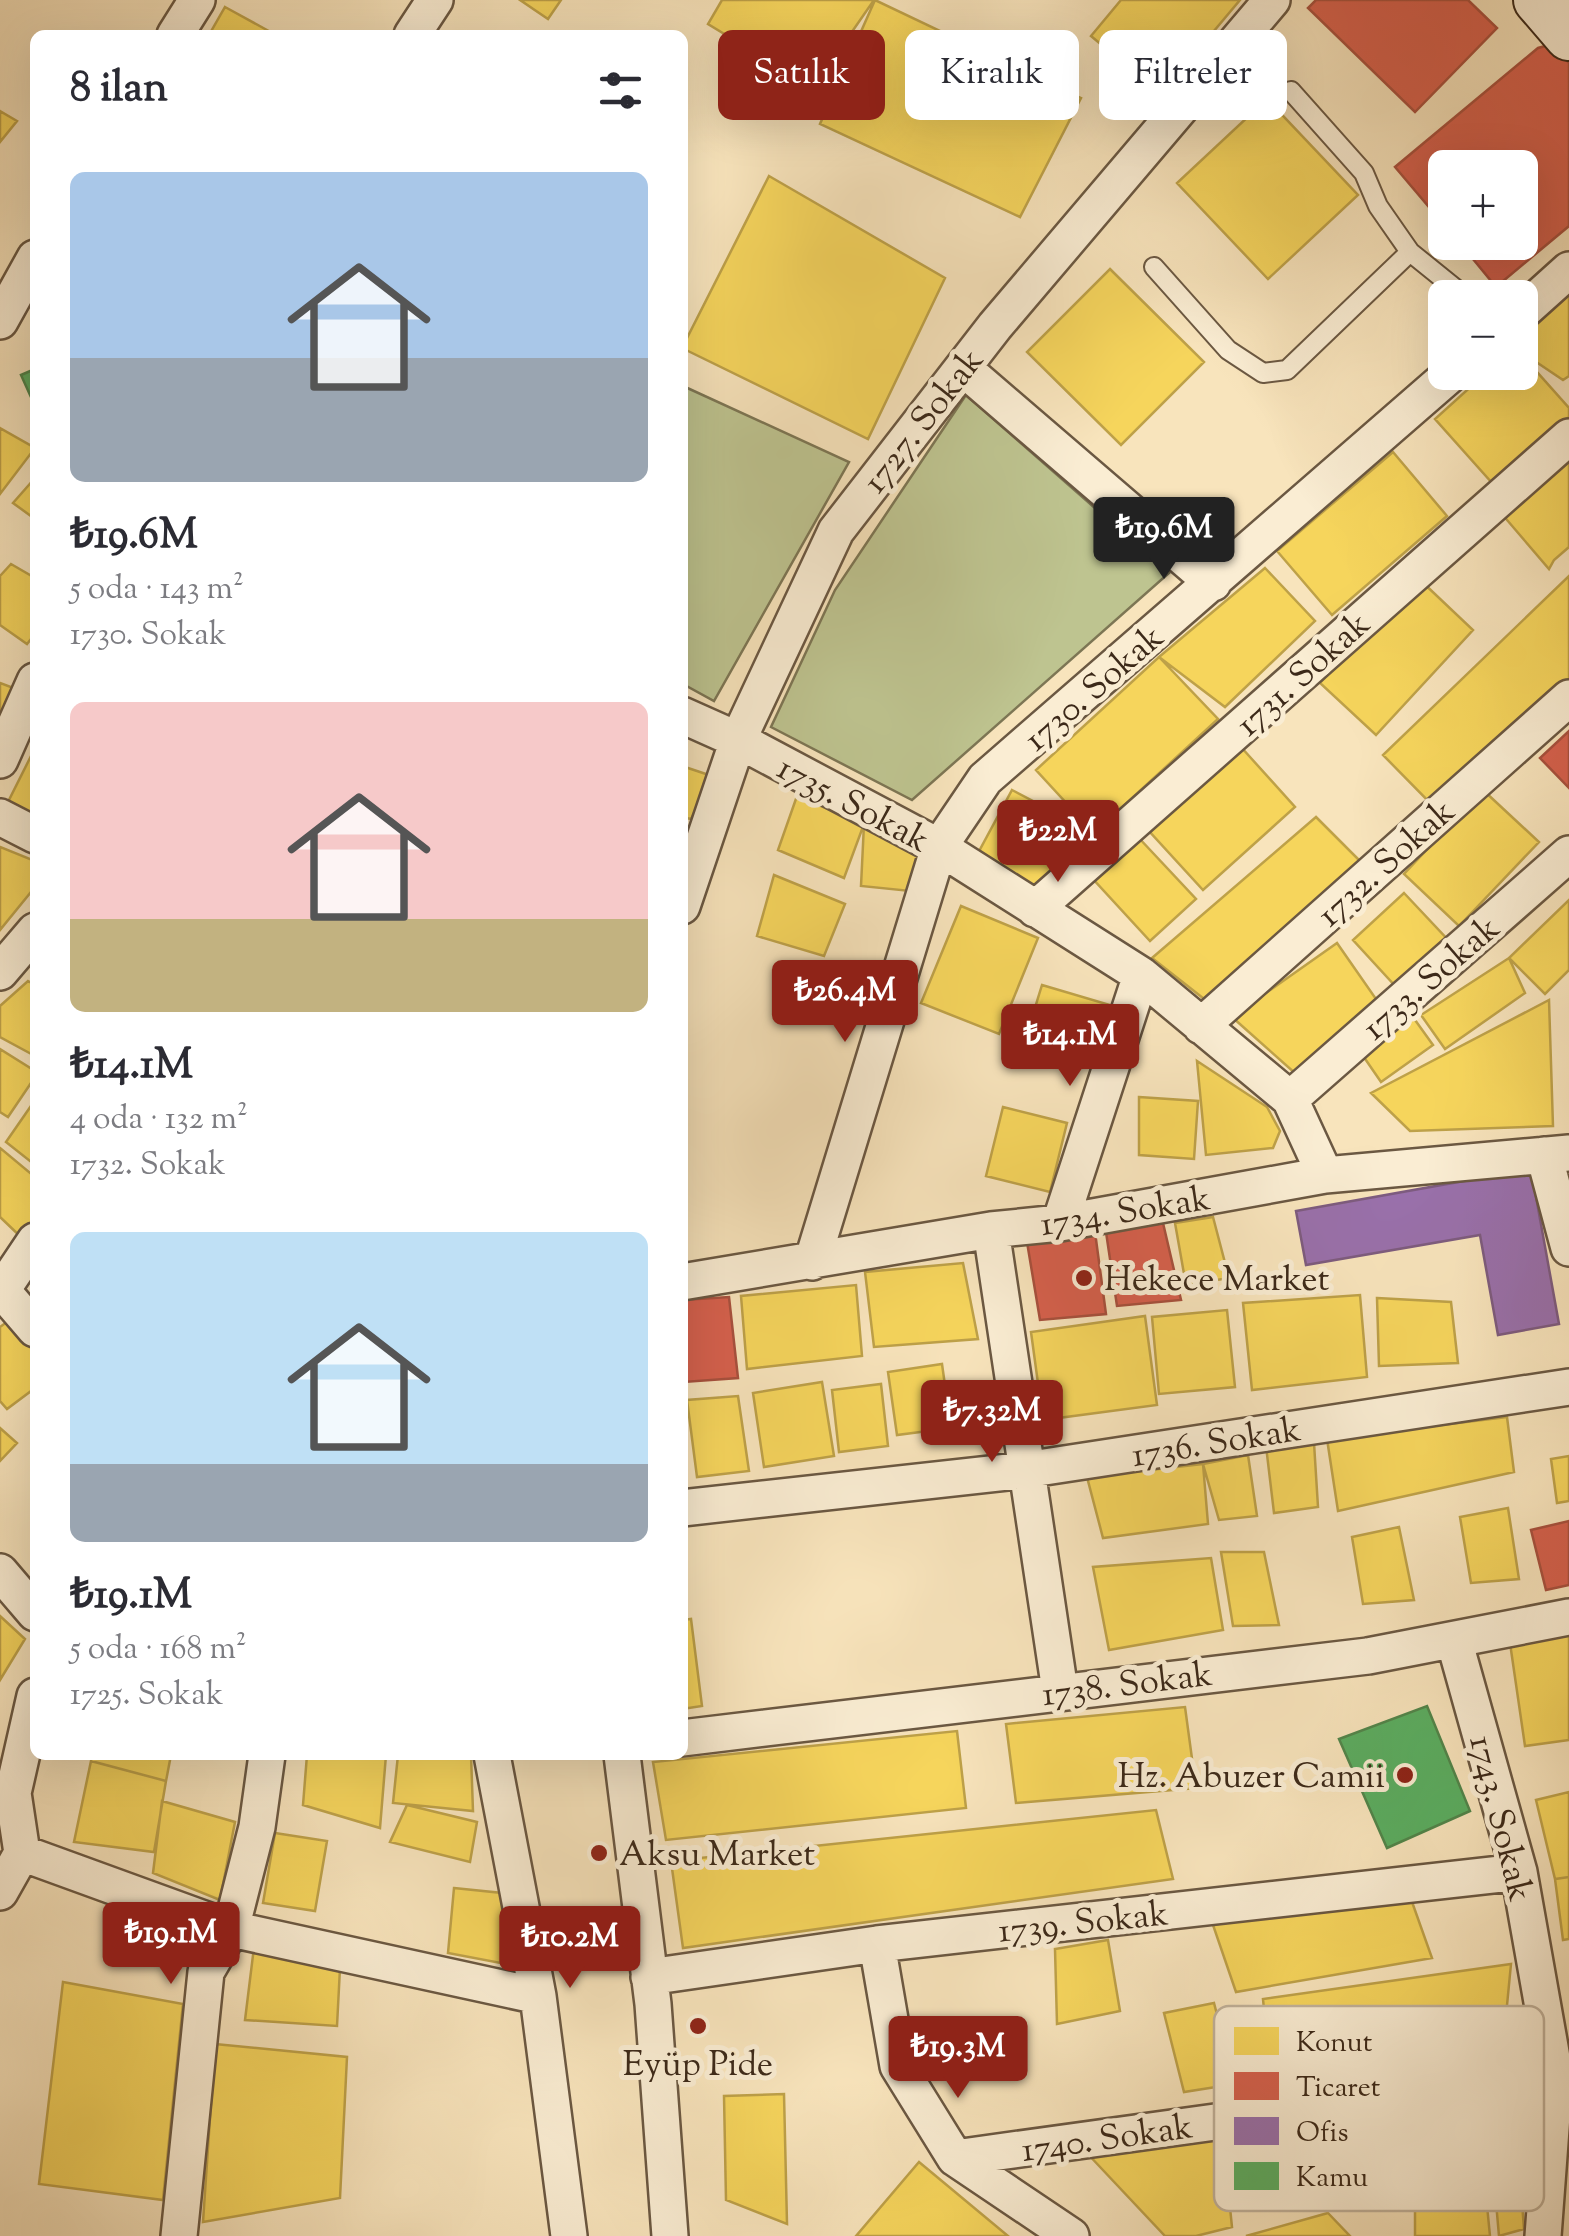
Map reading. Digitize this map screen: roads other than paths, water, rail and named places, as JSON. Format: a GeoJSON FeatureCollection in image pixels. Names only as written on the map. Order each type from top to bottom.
{"type":"FeatureCollection","features":[{"type":"Feature","properties":{"kind":"street"},"geometry":{"type":"LineString","coordinates":[[177,30],[196,0]]}},
{"type":"Feature","properties":{"kind":"street"},"geometry":{"type":"LineString","coordinates":[[415,30],[435,0]]}},
{"type":"Feature","properties":{"kind":"street","name":"1727. Sokak"},"geometry":{"type":"LineString","coordinates":[[688,888],[738,740],[836,531],[1094,207],[1272,0]]}},
{"type":"Feature","properties":{"kind":"street"},"geometry":{"type":"LineString","coordinates":[[1538,0],[1569,36]]}},
{"type":"Feature","properties":{"kind":"street"},"geometry":{"type":"LineString","coordinates":[[0,321],[30,267]]}},
{"type":"Feature","properties":{"kind":"street"},"geometry":{"type":"LineString","coordinates":[[1538,298],[1569,270]]}},
{"type":"Feature","properties":{"kind":"street"},"geometry":{"type":"LineString","coordinates":[[963,368],[1213,583]]}},
{"type":"Feature","properties":{"kind":"street","name":"1730. Sokak"},"geometry":{"type":"LineString","coordinates":[[812,1262],[940,847],[985,779],[1433,390]]}},
{"type":"Feature","properties":{"kind":"street","name":"1731. Sokak"},"geometry":{"type":"LineString","coordinates":[[1035,909],[1569,437]]}},
{"type":"Feature","properties":{"kind":"street"},"geometry":{"type":"LineString","coordinates":[[0,760],[30,692]]}},
{"type":"Feature","properties":{"kind":"street","name":"1732. Sokak"},"geometry":{"type":"LineString","coordinates":[[1201,1026],[1569,698]]}},
{"type":"Feature","properties":{"kind":"street","name":"1735. Sokak"},"geometry":{"type":"LineString","coordinates":[[688,718],[940,847],[1141,975],[1290,1099],[1325,1174]]}},
{"type":"Feature","properties":{"kind":"street"},"geometry":{"type":"LineString","coordinates":[[0,817],[30,832]]}},
{"type":"Feature","properties":{"kind":"street","name":"1733. Sokak"},"geometry":{"type":"LineString","coordinates":[[1290,1099],[1569,854]]}},
{"type":"Feature","properties":{"kind":"street"},"geometry":{"type":"LineString","coordinates":[[0,972],[30,937]]}},
{"type":"Feature","properties":{"kind":"street"},"geometry":{"type":"LineString","coordinates":[[1060,1223],[1141,975]]}},
{"type":"Feature","properties":{"kind":"street"},"geometry":{"type":"LineString","coordinates":[[1557,1154],[1569,1248]]}},
{"type":"Feature","properties":{"kind":"street","name":"1734. Sokak"},"geometry":{"type":"LineString","coordinates":[[688,1281],[991,1230],[1060,1223],[1325,1174],[1557,1154]]}},
{"type":"Feature","properties":{"kind":"street"},"geometry":{"type":"LineString","coordinates":[[991,1230],[1060,1690]]}},
{"type":"Feature","properties":{"kind":"street"},"geometry":{"type":"LineString","coordinates":[[30,1249],[1,1289],[30,1322]]}},
{"type":"Feature","properties":{"kind":"street","name":"1736. Sokak"},"geometry":{"type":"LineString","coordinates":[[688,1507],[1025,1470],[1569,1387]]}},
{"type":"Feature","properties":{"kind":"street"},"geometry":{"type":"LineString","coordinates":[[0,1572],[30,1607]]}},
{"type":"Feature","properties":{"kind":"street","name":"1738. Sokak"},"geometry":{"type":"LineString","coordinates":[[688,1737],[1368,1656],[1569,1618]]}},
{"type":"Feature","properties":{"kind":"street","name":"1743. Sokak"},"geometry":{"type":"LineString","coordinates":[[1454,1640],[1519,1872],[1543,2006]]}},
{"type":"Feature","properties":{"kind":"street"},"geometry":{"type":"LineString","coordinates":[[0,1892],[22,1853],[6,1789],[30,1712]]}},
{"type":"Feature","properties":{"kind":"street"},"geometry":{"type":"LineString","coordinates":[[179,2236],[206,1972],[231,1929],[256,1827],[266,1760]]}},
{"type":"Feature","properties":{"kind":"street"},"geometry":{"type":"LineString","coordinates":[[493,1760],[538,1996],[570,2236]]}},
{"type":"Feature","properties":{"kind":"street"},"geometry":{"type":"LineString","coordinates":[[623,1760],[649,1977],[670,2236]]}},
{"type":"Feature","properties":{"kind":"street"},"geometry":{"type":"LineString","coordinates":[[22,1853],[231,1929],[538,1996]]}},
{"type":"Feature","properties":{"kind":"street","name":"1739. Sokak"},"geometry":{"type":"LineString","coordinates":[[649,1977],[877,1944],[1519,1872]]}},
{"type":"Feature","properties":{"kind":"street"},"geometry":{"type":"LineString","coordinates":[[877,1944],[898,2066],[955,2158],[1071,2236]]}},
{"type":"Feature","properties":{"kind":"street","name":"1743. Sokak"},"geometry":{"type":"LineString","coordinates":[[1544,2013],[1555,2075],[1544,2178]]}},
{"type":"Feature","properties":{"kind":"street","name":"1740. Sokak"},"geometry":{"type":"LineString","coordinates":[[1544,2077],[1555,2075]]}},
{"type":"Feature","properties":{"kind":"street","name":"1740. Sokak"},"geometry":{"type":"LineString","coordinates":[[955,2158],[1214,2122]]}},
{"type":"Feature","properties":{"kind":"lane"},"geometry":{"type":"LineString","coordinates":[[1291,91],[1364,174],[1378,206],[1410,252],[1445,280]]}},
{"type":"Feature","properties":{"kind":"lane"},"geometry":{"type":"LineString","coordinates":[[1154,266],[1228,350],[1262,373],[1287,370],[1410,252]]}},
{"type":"Feature","properties":{"kind":"place","name":"Hekece Market"},"geometry":{"type":"Point","coordinates":[1084,1278]}},
{"type":"Feature","properties":{"kind":"place","name":"Hz. Abuzer Camii"},"geometry":{"type":"Point","coordinates":[1405,1775]}},
{"type":"Feature","properties":{"kind":"place","name":"Aksu Market"},"geometry":{"type":"Point","coordinates":[599,1853]}},
{"type":"Feature","properties":{"kind":"place","name":"Eyüp Pide"},"geometry":{"type":"Point","coordinates":[698,2026]}}]}
